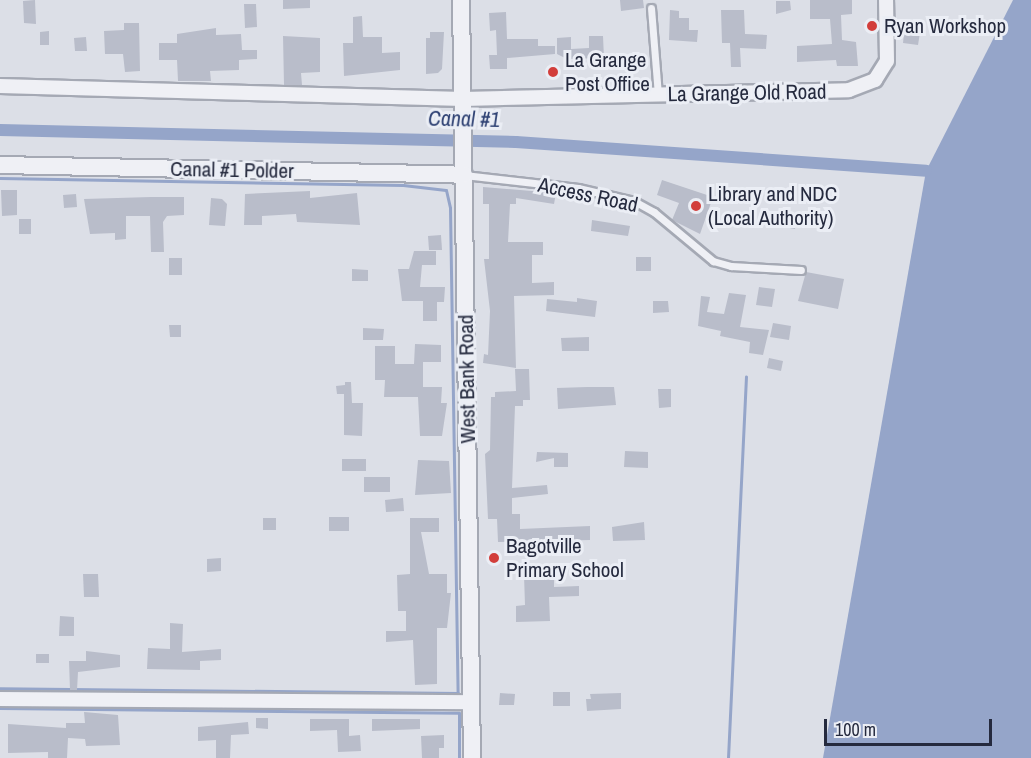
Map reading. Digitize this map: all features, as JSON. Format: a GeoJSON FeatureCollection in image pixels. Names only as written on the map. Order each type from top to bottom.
{"type":"FeatureCollection","features":[{"type":"Feature","properties":{"kind":"street","name":"West Bank Road"},"geometry":{"type":"LineString","coordinates":[[462,0],[472,758]]}},
{"type":"Feature","properties":{"kind":"street","name":"La Grange Old Road"},"geometry":{"type":"LineString","coordinates":[[0,86],[463,105],[658,95],[849,90],[875,80],[887,61],[886,0]]}},
{"type":"Feature","properties":{"kind":"street","name":"Canal #1 Polder"},"geometry":{"type":"LineString","coordinates":[[0,165],[464,167]]}},
{"type":"Feature","properties":{"kind":"street"},"geometry":{"type":"LineString","coordinates":[[0,699],[471,702]]}},
{"type":"Feature","properties":{"kind":"lane"},"geometry":{"type":"LineString","coordinates":[[651,8],[658,95]]}},
{"type":"Feature","properties":{"kind":"lane","name":"Access Road"},"geometry":{"type":"LineString","coordinates":[[464,167],[634,201],[654,212],[713,261],[731,266],[801,270]]}},
{"type":"Feature","properties":{"kind":"water"},"geometry":{"type":"Polygon","coordinates":[[[1013,0],[1031,0],[1031,758],[823,758],[926,171],[1013,0]]]}},
{"type":"Feature","properties":{"kind":"building"},"geometry":{"type":"Polygon","coordinates":[[[35,0],[36,24],[24,23],[23,1],[35,0]]]}},
{"type":"Feature","properties":{"kind":"building"},"geometry":{"type":"Polygon","coordinates":[[[283,0],[310,0],[310,8],[283,9],[283,0]]]}},
{"type":"Feature","properties":{"kind":"building"},"geometry":{"type":"Polygon","coordinates":[[[620,0],[643,0],[644,8],[621,11],[620,0]]]}},
{"type":"Feature","properties":{"kind":"building"},"geometry":{"type":"Polygon","coordinates":[[[810,0],[852,0],[852,14],[841,15],[842,40],[856,42],[858,66],[837,66],[836,60],[797,62],[797,46],[832,44],[830,19],[810,19],[810,0]]]}},
{"type":"Feature","properties":{"kind":"building"},"geometry":{"type":"Polygon","coordinates":[[[776,1],[790,1],[791,10],[776,14],[776,1]]]}},
{"type":"Feature","properties":{"kind":"building"},"geometry":{"type":"Polygon","coordinates":[[[244,4],[256,4],[257,27],[245,28],[244,4]]]}},
{"type":"Feature","properties":{"kind":"building"},"geometry":{"type":"Polygon","coordinates":[[[670,10],[679,11],[679,18],[689,18],[689,30],[698,30],[697,42],[669,40],[670,10]]]}},
{"type":"Feature","properties":{"kind":"building"},"geometry":{"type":"Polygon","coordinates":[[[721,10],[744,10],[745,34],[767,35],[766,49],[740,48],[741,67],[731,67],[730,43],[722,43],[721,10]]]}},
{"type":"Feature","properties":{"kind":"building"},"geometry":{"type":"Polygon","coordinates":[[[506,12],[507,39],[538,39],[538,46],[555,46],[555,54],[507,58],[507,69],[490,69],[489,55],[497,55],[496,30],[490,31],[489,13],[506,12]]]}},
{"type":"Feature","properties":{"kind":"building"},"geometry":{"type":"Polygon","coordinates":[[[362,16],[363,37],[382,37],[382,53],[400,52],[400,70],[344,76],[343,43],[353,43],[353,17],[362,16]]]}},
{"type":"Feature","properties":{"kind":"building"},"geometry":{"type":"Polygon","coordinates":[[[124,23],[139,23],[140,71],[125,72],[123,54],[105,54],[104,31],[124,30],[124,23]]]}},
{"type":"Feature","properties":{"kind":"building"},"geometry":{"type":"Polygon","coordinates":[[[905,24],[921,26],[918,45],[903,43],[905,24]]]}},
{"type":"Feature","properties":{"kind":"building"},"geometry":{"type":"Polygon","coordinates":[[[216,28],[216,35],[241,34],[242,50],[257,50],[257,59],[239,60],[239,70],[210,71],[211,81],[178,81],[177,60],[159,60],[159,43],[177,43],[177,34],[216,28]]]}},
{"type":"Feature","properties":{"kind":"building"},"geometry":{"type":"Polygon","coordinates":[[[49,31],[49,45],[40,45],[40,32],[49,31]]]}},
{"type":"Feature","properties":{"kind":"building"},"geometry":{"type":"Polygon","coordinates":[[[430,32],[444,32],[442,69],[438,73],[426,74],[426,38],[430,38],[430,32]]]}},
{"type":"Feature","properties":{"kind":"building"},"geometry":{"type":"Polygon","coordinates":[[[283,36],[320,38],[320,72],[301,73],[302,85],[284,85],[283,36]]]}},
{"type":"Feature","properties":{"kind":"building"},"geometry":{"type":"Polygon","coordinates":[[[589,36],[603,36],[604,58],[567,59],[557,54],[557,38],[571,37],[571,49],[589,48],[589,36]]]}},
{"type":"Feature","properties":{"kind":"building"},"geometry":{"type":"Polygon","coordinates":[[[86,37],[87,51],[75,51],[74,38],[86,37]]]}},
{"type":"Feature","properties":{"kind":"building","name":"Library and NDC (Local Authority)"},"geometry":{"type":"Polygon","coordinates":[[[662,180],[713,197],[700,234],[672,220],[679,203],[657,195],[662,180]]]}},
{"type":"Feature","properties":{"kind":"building"},"geometry":{"type":"Polygon","coordinates":[[[483,187],[556,193],[554,204],[516,198],[516,204],[510,204],[508,242],[543,242],[543,255],[532,255],[532,283],[554,282],[554,295],[514,296],[516,368],[483,363],[484,354],[488,355],[490,311],[484,259],[489,259],[489,204],[483,204],[483,187]]]}},
{"type":"Feature","properties":{"kind":"building"},"geometry":{"type":"Polygon","coordinates":[[[1,190],[17,190],[17,215],[2,216],[1,190]]]}},
{"type":"Feature","properties":{"kind":"building"},"geometry":{"type":"Polygon","coordinates":[[[310,191],[310,198],[357,193],[360,225],[297,222],[296,214],[262,216],[262,225],[244,225],[245,194],[310,191]]]}},
{"type":"Feature","properties":{"kind":"building"},"geometry":{"type":"Polygon","coordinates":[[[76,194],[77,207],[64,208],[63,195],[76,194]]]}},
{"type":"Feature","properties":{"kind":"building"},"geometry":{"type":"Polygon","coordinates":[[[184,197],[184,215],[167,216],[163,222],[164,252],[151,252],[150,216],[126,216],[126,239],[115,240],[115,233],[90,234],[84,199],[184,197]]]}},
{"type":"Feature","properties":{"kind":"building"},"geometry":{"type":"Polygon","coordinates":[[[211,198],[222,199],[227,204],[225,226],[209,225],[211,198]]]}},
{"type":"Feature","properties":{"kind":"building"},"geometry":{"type":"Polygon","coordinates":[[[782,212],[798,215],[795,229],[779,226],[782,212]]]}},
{"type":"Feature","properties":{"kind":"building"},"geometry":{"type":"Polygon","coordinates":[[[19,219],[31,219],[31,234],[19,234],[19,219]]]}},
{"type":"Feature","properties":{"kind":"building"},"geometry":{"type":"Polygon","coordinates":[[[592,220],[630,226],[628,236],[591,231],[592,220]]]}},
{"type":"Feature","properties":{"kind":"building"},"geometry":{"type":"Polygon","coordinates":[[[441,235],[442,250],[429,250],[428,236],[441,235]]]}},
{"type":"Feature","properties":{"kind":"building"},"geometry":{"type":"Polygon","coordinates":[[[414,251],[436,251],[436,265],[422,265],[420,287],[445,287],[444,302],[437,302],[437,321],[423,321],[423,301],[402,301],[398,269],[409,269],[414,251]]]}},
{"type":"Feature","properties":{"kind":"building"},"geometry":{"type":"Polygon","coordinates":[[[636,257],[651,257],[651,271],[636,271],[636,257]]]}},
{"type":"Feature","properties":{"kind":"building"},"geometry":{"type":"Polygon","coordinates":[[[169,258],[182,258],[182,275],[169,275],[169,258]]]}},
{"type":"Feature","properties":{"kind":"building"},"geometry":{"type":"Polygon","coordinates":[[[352,269],[368,270],[368,281],[352,281],[352,269]]]}},
{"type":"Feature","properties":{"kind":"building"},"geometry":{"type":"Polygon","coordinates":[[[806,272],[844,279],[838,309],[798,301],[806,272]]]}},
{"type":"Feature","properties":{"kind":"building"},"geometry":{"type":"Polygon","coordinates":[[[759,287],[775,289],[772,307],[756,305],[759,287]]]}},
{"type":"Feature","properties":{"kind":"building"},"geometry":{"type":"Polygon","coordinates":[[[729,293],[746,295],[740,327],[769,330],[763,355],[749,353],[750,342],[720,336],[721,331],[698,326],[701,296],[710,297],[707,312],[724,314],[729,293]]]}},
{"type":"Feature","properties":{"kind":"building"},"geometry":{"type":"Polygon","coordinates":[[[577,298],[597,301],[595,317],[546,311],[547,299],[577,302],[577,298]]]}},
{"type":"Feature","properties":{"kind":"building"},"geometry":{"type":"Polygon","coordinates":[[[653,301],[668,301],[669,312],[653,313],[653,301]]]}},
{"type":"Feature","properties":{"kind":"building"},"geometry":{"type":"Polygon","coordinates":[[[773,323],[791,326],[789,340],[770,337],[773,323]]]}},
{"type":"Feature","properties":{"kind":"building"},"geometry":{"type":"Polygon","coordinates":[[[169,325],[181,325],[181,337],[170,337],[169,325]]]}},
{"type":"Feature","properties":{"kind":"building"},"geometry":{"type":"Polygon","coordinates":[[[363,328],[384,329],[383,340],[363,340],[363,328]]]}},
{"type":"Feature","properties":{"kind":"building"},"geometry":{"type":"Polygon","coordinates":[[[589,337],[589,351],[562,351],[561,338],[589,337]]]}},
{"type":"Feature","properties":{"kind":"building"},"geometry":{"type":"Polygon","coordinates":[[[415,344],[441,345],[441,362],[423,362],[423,387],[442,387],[441,403],[447,403],[442,436],[420,436],[418,397],[384,397],[385,380],[375,380],[375,346],[395,346],[395,364],[414,364],[415,344]]]}},
{"type":"Feature","properties":{"kind":"building"},"geometry":{"type":"Polygon","coordinates":[[[769,358],[783,361],[781,371],[767,368],[769,358]]]}},
{"type":"Feature","properties":{"kind":"building"},"geometry":{"type":"Polygon","coordinates":[[[515,369],[529,369],[530,400],[523,400],[523,406],[515,406],[512,488],[547,485],[548,494],[512,498],[512,514],[520,514],[520,529],[590,526],[590,540],[498,542],[497,519],[488,519],[485,454],[490,450],[491,397],[495,397],[495,392],[516,391],[515,369]]]}},
{"type":"Feature","properties":{"kind":"building"},"geometry":{"type":"Polygon","coordinates":[[[345,382],[351,382],[352,403],[363,403],[362,436],[344,435],[344,394],[337,394],[336,386],[345,385],[345,382]]]}},
{"type":"Feature","properties":{"kind":"building"},"geometry":{"type":"Polygon","coordinates":[[[614,387],[616,405],[558,409],[557,388],[614,387]]]}},
{"type":"Feature","properties":{"kind":"building"},"geometry":{"type":"Polygon","coordinates":[[[658,389],[671,389],[671,407],[659,408],[658,389]]]}},
{"type":"Feature","properties":{"kind":"building"},"geometry":{"type":"Polygon","coordinates":[[[625,451],[648,452],[648,468],[624,467],[625,451]]]}},
{"type":"Feature","properties":{"kind":"building"},"geometry":{"type":"Polygon","coordinates":[[[537,452],[568,453],[568,467],[554,467],[554,458],[536,462],[537,452]]]}},
{"type":"Feature","properties":{"kind":"building"},"geometry":{"type":"Polygon","coordinates":[[[342,459],[366,459],[366,471],[342,471],[342,459]]]}},
{"type":"Feature","properties":{"kind":"building"},"geometry":{"type":"Polygon","coordinates":[[[418,460],[449,461],[451,493],[415,495],[418,460]]]}},
{"type":"Feature","properties":{"kind":"building"},"geometry":{"type":"Polygon","coordinates":[[[364,477],[390,477],[390,492],[364,492],[364,477]]]}},
{"type":"Feature","properties":{"kind":"building"},"geometry":{"type":"Polygon","coordinates":[[[403,498],[404,511],[386,512],[385,500],[403,498]]]}},
{"type":"Feature","properties":{"kind":"building"},"geometry":{"type":"Polygon","coordinates":[[[329,517],[349,517],[349,531],[329,531],[329,517]]]}},
{"type":"Feature","properties":{"kind":"building"},"geometry":{"type":"Polygon","coordinates":[[[263,518],[276,518],[276,530],[263,530],[263,518]]]}},
{"type":"Feature","properties":{"kind":"building"},"geometry":{"type":"Polygon","coordinates":[[[410,518],[439,518],[439,532],[421,532],[429,574],[447,574],[447,593],[451,593],[447,628],[437,628],[437,684],[415,685],[413,640],[386,642],[386,631],[406,631],[406,611],[398,611],[397,575],[410,574],[410,518]]]}},
{"type":"Feature","properties":{"kind":"building"},"geometry":{"type":"Polygon","coordinates":[[[644,522],[645,540],[613,541],[612,527],[644,522]]]}},
{"type":"Feature","properties":{"kind":"building"},"geometry":{"type":"Polygon","coordinates":[[[221,558],[221,571],[207,572],[207,559],[221,558]]]}},
{"type":"Feature","properties":{"kind":"building"},"geometry":{"type":"Polygon","coordinates":[[[83,574],[98,574],[99,597],[84,597],[83,574]]]}},
{"type":"Feature","properties":{"kind":"building"},"geometry":{"type":"Polygon","coordinates":[[[524,575],[554,575],[554,587],[579,586],[579,596],[549,597],[550,621],[516,622],[516,606],[525,605],[524,575]]]}},
{"type":"Feature","properties":{"kind":"building"},"geometry":{"type":"Polygon","coordinates":[[[60,616],[74,617],[74,636],[59,636],[60,616]]]}},
{"type":"Feature","properties":{"kind":"building"},"geometry":{"type":"Polygon","coordinates":[[[170,623],[183,624],[182,652],[221,649],[221,660],[200,661],[200,670],[147,669],[148,648],[170,649],[170,623]]]}},
{"type":"Feature","properties":{"kind":"building"},"geometry":{"type":"Polygon","coordinates":[[[86,651],[120,655],[120,667],[78,672],[77,690],[70,690],[69,661],[86,661],[86,651]]]}},
{"type":"Feature","properties":{"kind":"building"},"geometry":{"type":"Polygon","coordinates":[[[36,654],[49,654],[49,663],[36,663],[36,654]]]}},
{"type":"Feature","properties":{"kind":"building"},"geometry":{"type":"Polygon","coordinates":[[[553,692],[570,692],[570,706],[553,706],[553,692]]]}},
{"type":"Feature","properties":{"kind":"building"},"geometry":{"type":"Polygon","coordinates":[[[500,693],[515,694],[514,705],[499,705],[500,693]]]}},
{"type":"Feature","properties":{"kind":"building"},"geometry":{"type":"Polygon","coordinates":[[[621,693],[621,709],[587,711],[586,699],[591,699],[590,694],[621,693]]]}},
{"type":"Feature","properties":{"kind":"building"},"geometry":{"type":"Polygon","coordinates":[[[84,712],[118,715],[120,745],[86,746],[85,739],[68,738],[67,758],[48,758],[48,752],[8,753],[8,724],[66,728],[66,723],[85,723],[84,712]]]}},
{"type":"Feature","properties":{"kind":"building"},"geometry":{"type":"Polygon","coordinates":[[[256,718],[268,718],[268,729],[256,728],[256,718]]]}},
{"type":"Feature","properties":{"kind":"building"},"geometry":{"type":"Polygon","coordinates":[[[310,719],[349,719],[349,736],[360,735],[361,751],[338,752],[337,730],[310,731],[310,719]]]}},
{"type":"Feature","properties":{"kind":"building"},"geometry":{"type":"Polygon","coordinates":[[[372,719],[420,719],[420,729],[372,731],[372,719]]]}},
{"type":"Feature","properties":{"kind":"building"},"geometry":{"type":"Polygon","coordinates":[[[248,722],[249,734],[231,735],[230,758],[216,758],[216,740],[198,741],[198,727],[248,722]]]}},
{"type":"Feature","properties":{"kind":"building"},"geometry":{"type":"Polygon","coordinates":[[[444,735],[444,748],[439,748],[439,758],[422,758],[421,736],[444,735]]]}},
{"type":"Feature","properties":{"kind":"waterway","name":"Canal #1"},"geometry":{"type":"LineString","coordinates":[[0,130],[516,142],[926,171]]}},
{"type":"Feature","properties":{"kind":"waterway"},"geometry":{"type":"LineString","coordinates":[[0,178],[403,185],[446,190],[450,208],[458,693],[0,688]]}},
{"type":"Feature","properties":{"kind":"waterway"},"geometry":{"type":"LineString","coordinates":[[728,758],[746,376]]}},
{"type":"Feature","properties":{"kind":"waterway"},"geometry":{"type":"LineString","coordinates":[[0,708],[459,713],[459,758]]}},
{"type":"Feature","properties":{"kind":"place","name":"Ryan Workshop"},"geometry":{"type":"Point","coordinates":[872,26]}},
{"type":"Feature","properties":{"kind":"place","name":"La Grange Post Office"},"geometry":{"type":"Point","coordinates":[553,72]}},
{"type":"Feature","properties":{"kind":"place","name":"Library and NDC (Local Authority)"},"geometry":{"type":"Point","coordinates":[696,206]}},
{"type":"Feature","properties":{"kind":"place","name":"Bagotville Primary School"},"geometry":{"type":"Point","coordinates":[494,558]}}]}
